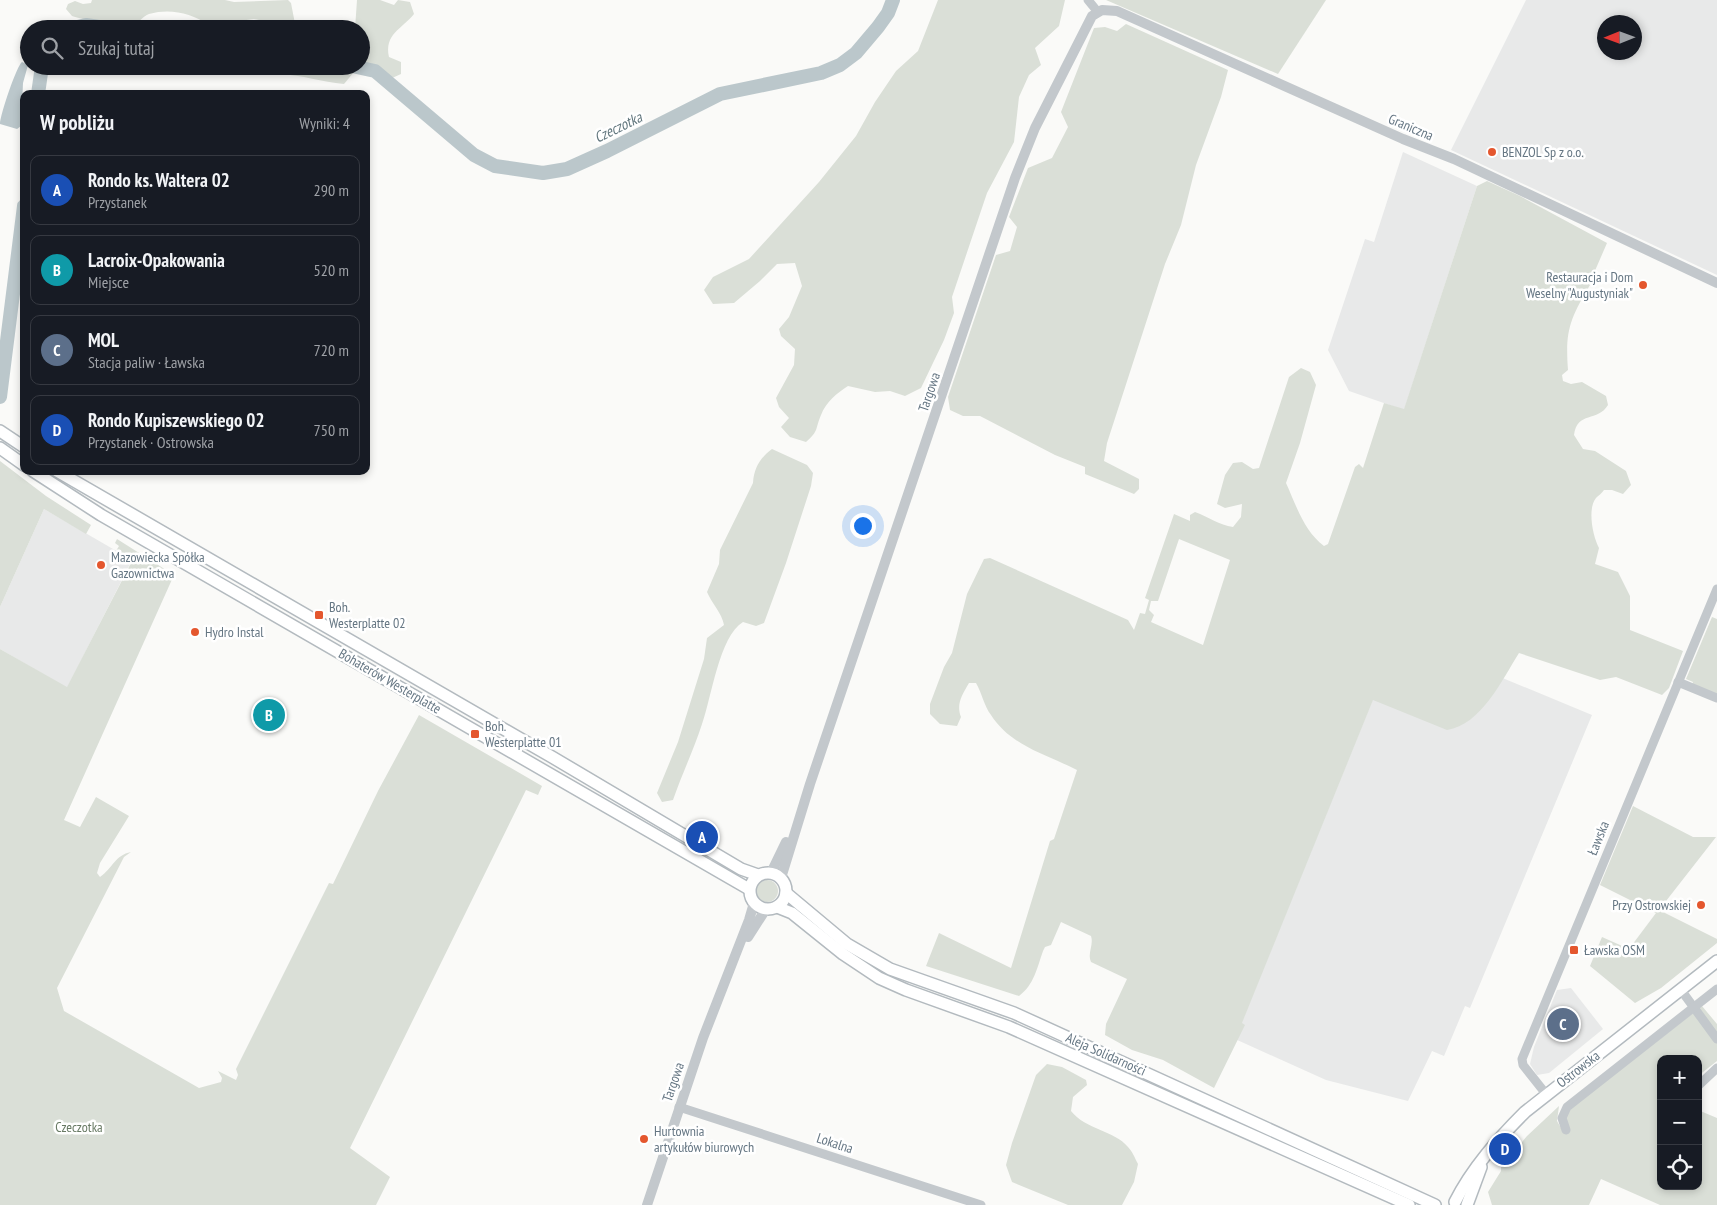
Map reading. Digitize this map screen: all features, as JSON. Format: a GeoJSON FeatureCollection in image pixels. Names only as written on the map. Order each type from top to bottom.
{"type":"FeatureCollection","features":[{"type":"Feature","properties":{"kind":"main road"},"geometry":{"type":"LineString","coordinates":[[3,433],[20,444]]}},
{"type":"Feature","properties":{"kind":"main road"},"geometry":{"type":"LineString","coordinates":[[0,449],[20,462]]}},
{"type":"Feature","properties":{"kind":"main road","name":"Bohaterów Westerplatte"},"geometry":{"type":"LineString","coordinates":[[39,475],[101,515],[749,889]]}},
{"type":"Feature","properties":{"kind":"main road","name":"Bohaterów Westerplatte"},"geometry":{"type":"LineString","coordinates":[[64,475],[552,757],[740,869],[758,875]]}},
{"type":"Feature","properties":{"kind":"main road"},"geometry":{"type":"LineString","coordinates":[[758,875],[776,875],[786,893],[784,901],[772,908],[754,903],[749,889],[752,881],[758,875]]}},
{"type":"Feature","properties":{"kind":"main road","name":"Aleja Solidarności"},"geometry":{"type":"LineString","coordinates":[[786,893],[847,944],[890,969],[1014,1013],[1435,1205]]}},
{"type":"Feature","properties":{"kind":"main road","name":"Aleja Solidarności"},"geometry":{"type":"LineString","coordinates":[[772,908],[792,913],[843,954],[887,982],[1009,1026],[1409,1205]]}},
{"type":"Feature","properties":{"kind":"main road","name":"Ostrowska"},"geometry":{"type":"LineString","coordinates":[[1458,1204],[1484,1158],[1501,1135],[1546,1094],[1717,961]]}},
{"type":"Feature","properties":{"kind":"street"},"geometry":{"type":"LineString","coordinates":[[1088,0],[1094,14]]}},
{"type":"Feature","properties":{"kind":"street","name":"Graniczna"},"geometry":{"type":"LineString","coordinates":[[1094,14],[1117,11],[1404,139],[1454,159],[1717,283]]}},
{"type":"Feature","properties":{"kind":"street","name":"Targowa"},"geometry":{"type":"LineString","coordinates":[[776,875],[810,784],[1015,178],[1035,128],[1094,14]]}},
{"type":"Feature","properties":{"kind":"street","name":"Ławska"},"geometry":{"type":"LineString","coordinates":[[1546,1094],[1523,1065],[1522,1059],[1717,588]]}},
{"type":"Feature","properties":{"kind":"street"},"geometry":{"type":"LineString","coordinates":[[1678,682],[1717,698]]}},
{"type":"Feature","properties":{"kind":"street","name":"Targowa"},"geometry":{"type":"LineString","coordinates":[[647,1205],[679,1107],[754,903]]}},
{"type":"Feature","properties":{"kind":"street","name":"Targowa"},"geometry":{"type":"LineString","coordinates":[[728,970],[772,908]]}},
{"type":"Feature","properties":{"kind":"street","name":"Ostrowska"},"geometry":{"type":"LineString","coordinates":[[1566,1130],[1562,1118],[1567,1107],[1717,989]]}},
{"type":"Feature","properties":{"kind":"street"},"geometry":{"type":"LineString","coordinates":[[1681,990],[1717,1039]]}},
{"type":"Feature","properties":{"kind":"street"},"geometry":{"type":"LineString","coordinates":[[1702,1082],[1717,1068]]}},
{"type":"Feature","properties":{"kind":"street","name":"Lokalna"},"geometry":{"type":"LineString","coordinates":[[679,1107],[981,1205]]}},
{"type":"Feature","properties":{"kind":"shaded area"},"geometry":{"type":"Polygon","coordinates":[[[1526,0],[1717,0],[1717,275],[1451,150],[1526,0]]]}},
{"type":"Feature","properties":{"kind":"shaded area"},"geometry":{"type":"Polygon","coordinates":[[[20,65],[20,75],[25,75],[23,90],[20,90],[20,127],[17,129],[0,124],[16,72],[20,65]]]}},
{"type":"Feature","properties":{"kind":"shaded area"},"geometry":{"type":"Polygon","coordinates":[[[1403,152],[1477,186],[1404,410],[1349,391],[1328,350],[1365,239],[1374,242],[1403,152]]]}},
{"type":"Feature","properties":{"kind":"shaded area"},"geometry":{"type":"Polygon","coordinates":[[[44,509],[132,560],[67,688],[0,649],[0,607],[44,509]]]}},
{"type":"Feature","properties":{"kind":"shaded area"},"geometry":{"type":"Polygon","coordinates":[[[1399,635],[1592,715],[1470,1008],[1465,1006],[1444,1056],[1432,1051],[1408,1101],[1326,1080],[1235,1039],[1399,635]]]}},
{"type":"Feature","properties":{"kind":"shaded area"},"geometry":{"type":"Polygon","coordinates":[[[1571,988],[1603,1029],[1549,1073],[1537,1075],[1530,1064],[1534,1047],[1557,990],[1571,988]]]}},
{"type":"Feature","properties":{"kind":"green space"},"geometry":{"type":"Polygon","coordinates":[[[92,0],[225,0],[234,2],[288,0],[291,3],[294,20],[200,20],[180,13],[157,12],[149,14],[140,20],[90,20],[72,16],[66,9],[68,4],[75,1],[83,4],[91,3],[92,0]]]}},
{"type":"Feature","properties":{"kind":"green space"},"geometry":{"type":"Polygon","coordinates":[[[357,0],[380,0],[394,5],[398,0],[410,2],[414,14],[395,32],[388,49],[389,57],[401,62],[401,74],[390,79],[384,72],[370,65],[370,20],[356,20],[357,0]]]}},
{"type":"Feature","properties":{"kind":"green space"},"geometry":{"type":"Polygon","coordinates":[[[938,0],[1065,0],[1059,26],[1035,48],[1041,65],[1029,75],[1019,97],[1014,142],[987,193],[952,297],[954,313],[944,340],[921,388],[905,396],[890,391],[875,392],[848,386],[826,406],[815,432],[806,442],[790,437],[781,427],[789,418],[779,407],[776,398],[794,365],[795,349],[781,336],[779,329],[789,317],[802,286],[795,263],[777,264],[734,303],[713,304],[704,290],[713,277],[749,259],[819,182],[856,136],[875,102],[896,71],[918,51],[938,0]]]}},
{"type":"Feature","properties":{"kind":"green space"},"geometry":{"type":"Polygon","coordinates":[[[1106,0],[1326,0],[1278,74],[1106,0]]]}},
{"type":"Feature","properties":{"kind":"green space"},"geometry":{"type":"Polygon","coordinates":[[[1126,24],[1228,70],[1221,97],[1196,165],[1181,225],[1165,264],[1107,443],[1104,461],[1139,479],[1139,489],[1134,494],[1085,474],[1085,467],[1055,455],[980,416],[963,416],[950,410],[948,397],[996,255],[1010,251],[1017,227],[1009,217],[1028,168],[1052,158],[1068,127],[1061,112],[1094,28],[1105,27],[1117,31],[1126,24]]]}},
{"type":"Feature","properties":{"kind":"green space"},"geometry":{"type":"Polygon","coordinates":[[[288,75],[352,75],[344,84],[288,75]]]}},
{"type":"Feature","properties":{"kind":"green space"},"geometry":{"type":"Polygon","coordinates":[[[1487,181],[1520,196],[1607,243],[1594,273],[1587,281],[1590,285],[1573,316],[1568,334],[1568,370],[1562,375],[1563,381],[1571,384],[1582,382],[1606,396],[1608,405],[1604,410],[1583,419],[1576,428],[1574,435],[1583,449],[1595,451],[1626,471],[1631,485],[1623,494],[1612,490],[1604,490],[1593,503],[1591,516],[1599,548],[1595,564],[1618,572],[1630,596],[1630,630],[1683,651],[1669,688],[1662,695],[1616,677],[1600,680],[1519,653],[1498,688],[1480,711],[1470,720],[1447,730],[1373,700],[1242,1023],[1245,1025],[1214,1088],[1163,1060],[1132,1050],[1105,1035],[1106,1024],[1127,979],[1091,962],[1091,936],[1061,922],[1051,945],[1045,947],[1043,951],[1032,981],[1019,996],[926,966],[939,933],[1011,968],[1050,841],[1054,839],[1077,770],[1030,748],[1008,734],[999,726],[989,711],[976,683],[969,683],[962,696],[959,704],[961,717],[957,726],[940,724],[930,714],[930,704],[944,667],[952,653],[967,594],[984,559],[990,558],[1128,620],[1134,630],[1140,613],[1145,614],[1149,600],[1145,598],[1174,514],[1190,521],[1190,515],[1195,512],[1223,525],[1233,527],[1241,517],[1242,504],[1225,508],[1217,504],[1225,475],[1233,463],[1242,462],[1253,469],[1259,468],[1289,377],[1301,368],[1310,372],[1316,385],[1300,443],[1286,483],[1301,517],[1311,533],[1324,546],[1328,544],[1355,467],[1359,464],[1363,468],[1384,403],[1404,409],[1477,186],[1487,181]],[[1179,539],[1158,601],[1151,601],[1149,610],[1154,615],[1151,622],[1203,645],[1230,560],[1179,539]]]}},
{"type":"Feature","properties":{"kind":"green space"},"geometry":{"type":"Polygon","coordinates":[[[772,449],[807,465],[813,473],[811,486],[764,623],[756,626],[743,622],[728,640],[717,668],[699,733],[673,800],[662,802],[657,793],[678,742],[704,659],[707,638],[724,625],[707,592],[719,564],[720,550],[753,483],[758,464],[772,449]]]}},
{"type":"Feature","properties":{"kind":"green space"},"geometry":{"type":"Polygon","coordinates":[[[0,461],[46,496],[91,525],[86,534],[44,509],[0,607],[0,461]]]}},
{"type":"Feature","properties":{"kind":"green space"},"geometry":{"type":"Polygon","coordinates":[[[117,539],[174,575],[64,820],[80,827],[96,797],[129,816],[100,863],[97,873],[100,877],[121,856],[131,852],[124,857],[57,988],[64,1011],[199,1088],[221,1082],[222,1078],[218,1071],[236,1080],[238,1075],[236,1069],[329,883],[333,884],[378,791],[419,715],[542,786],[538,795],[526,790],[350,1148],[390,1177],[376,1205],[0,1205],[0,649],[67,687],[132,561],[116,551],[119,546],[115,543],[117,539]]]}},
{"type":"Feature","properties":{"kind":"green space"},"geometry":{"type":"Polygon","coordinates":[[[1712,617],[1717,619],[1717,698],[1691,687],[1693,682],[1686,679],[1712,617]]]}},
{"type":"Feature","properties":{"kind":"green space"},"geometry":{"type":"Polygon","coordinates":[[[1633,806],[1693,837],[1716,837],[1659,910],[1717,939],[1717,943],[1661,988],[1635,1003],[1590,966],[1602,937],[1629,949],[1656,913],[1600,885],[1633,806]]]}},
{"type":"Feature","properties":{"kind":"green space"},"geometry":{"type":"Polygon","coordinates":[[[767,880],[775,883],[778,891],[775,899],[767,902],[759,899],[756,891],[759,883],[767,880]]]}},
{"type":"Feature","properties":{"kind":"green space"},"geometry":{"type":"Polygon","coordinates":[[[1702,1006],[1717,1024],[1717,1061],[1702,1073],[1702,1055],[1657,1055],[1657,1190],[1702,1190],[1702,1112],[1717,1118],[1717,1205],[1660,1205],[1601,1179],[1589,1205],[1492,1205],[1488,1192],[1501,1171],[1501,1167],[1509,1162],[1507,1160],[1527,1136],[1559,1106],[1557,1121],[1564,1133],[1566,1117],[1571,1108],[1702,1006]]]}},
{"type":"Feature","properties":{"kind":"green space"},"geometry":{"type":"Polygon","coordinates":[[[1047,1064],[1062,1067],[1086,1080],[1087,1085],[1073,1097],[1071,1111],[1084,1122],[1122,1141],[1138,1164],[1134,1182],[1122,1205],[1068,1205],[1012,1182],[1006,1165],[1012,1143],[1036,1075],[1047,1064]]]}},
{"type":"Feature","properties":{"kind":"waterway","name":"Czeczotka"},"geometry":{"type":"LineString","coordinates":[[370,70],[375,71],[474,155],[495,166],[543,173],[567,169],[720,94],[821,73],[840,65],[856,53],[878,27],[888,13],[893,0]]}},
{"type":"Feature","properties":{"kind":"waterway","name":"Czeczotka"},"geometry":{"type":"LineString","coordinates":[[39,90],[41,75]]}},
{"type":"Feature","properties":{"kind":"waterway","name":"Czeczotka"},"geometry":{"type":"LineString","coordinates":[[0,397],[20,238]]}},
{"type":"Feature","properties":{"kind":"place","name":"BENZOL Sp z o.o."},"geometry":{"type":"Point","coordinates":[1492,152]}},
{"type":"Feature","properties":{"kind":"place","name":"Restauracja i Dom Weselny \"Augustyniak\""},"geometry":{"type":"Point","coordinates":[1643,285]}},
{"type":"Feature","properties":{"kind":"place","name":"Mazowiecka Spółka Gazownictwa"},"geometry":{"type":"Point","coordinates":[101,565]}},
{"type":"Feature","properties":{"kind":"place","name":"Boh. Westerplatte 02"},"geometry":{"type":"Point","coordinates":[319,615]}},
{"type":"Feature","properties":{"kind":"place","name":"Hydro Instal"},"geometry":{"type":"Point","coordinates":[195,632]}},
{"type":"Feature","properties":{"kind":"place","name":"Lacroix-Opakowania"},"geometry":{"type":"Point","coordinates":[269,715]}},
{"type":"Feature","properties":{"kind":"place","name":"Boh. Westerplatte 01"},"geometry":{"type":"Point","coordinates":[475,734]}},
{"type":"Feature","properties":{"kind":"place","name":"Rondo ks. Waltera 02"},"geometry":{"type":"Point","coordinates":[702,837]}},
{"type":"Feature","properties":{"kind":"place","name":"Przy Ostrowskiej"},"geometry":{"type":"Point","coordinates":[1701,905]}},
{"type":"Feature","properties":{"kind":"place","name":"Ławska OSM"},"geometry":{"type":"Point","coordinates":[1574,950]}},
{"type":"Feature","properties":{"kind":"place","name":"MOL"},"geometry":{"type":"Point","coordinates":[1563,1024]}},
{"type":"Feature","properties":{"kind":"place","name":"Hurtownia artykułów biurowych"},"geometry":{"type":"Point","coordinates":[644,1139]}},
{"type":"Feature","properties":{"kind":"place","name":"Rondo Kupiszewskiego 02"},"geometry":{"type":"Point","coordinates":[1505,1149]}}]}
